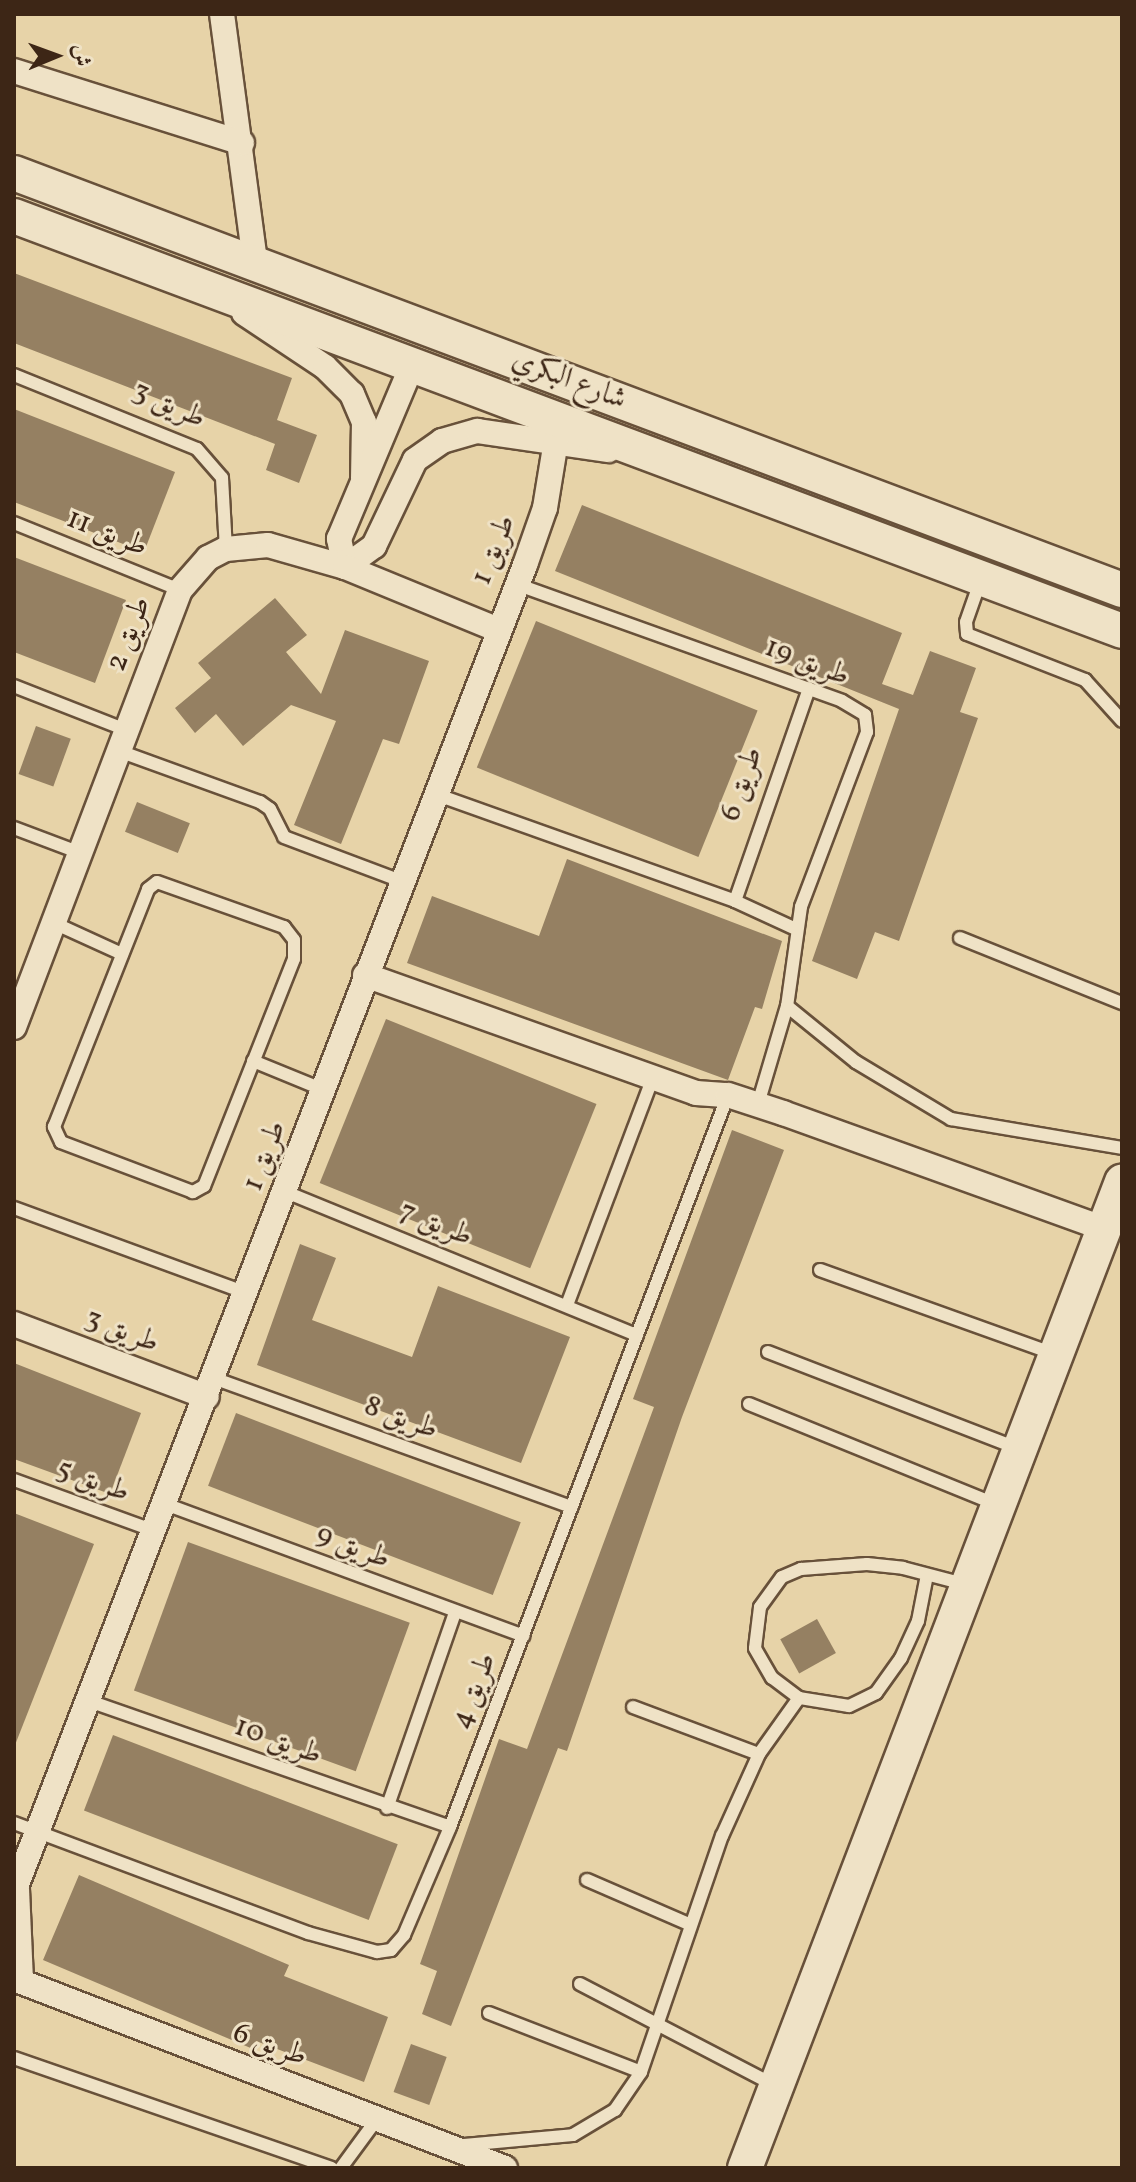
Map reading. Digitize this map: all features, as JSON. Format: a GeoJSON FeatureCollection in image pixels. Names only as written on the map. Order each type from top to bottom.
{"type":"FeatureCollection","features":[{"type":"Feature","properties":{"kind":"main road","name":"شارع البكري"},"geometry":{"type":"LineString","coordinates":[[14,173],[255,261],[1122,590]]}},
{"type":"Feature","properties":{"kind":"main road","name":"شارع البكري"},"geometry":{"type":"LineString","coordinates":[[14,216],[218,296],[1122,631]]}},
{"type":"Feature","properties":{"kind":"main road"},"geometry":{"type":"LineString","coordinates":[[411,368],[429,354],[446,352],[552,391],[633,405]]}},
{"type":"Feature","properties":{"kind":"main road"},"geometry":{"type":"LineString","coordinates":[[1064,567],[1122,579]]}},
{"type":"Feature","properties":{"kind":"main road"},"geometry":{"type":"LineString","coordinates":[[1040,601],[1122,651]]}},
{"type":"Feature","properties":{"kind":"main road"},"geometry":{"type":"LineString","coordinates":[[745,2168],[971,1586],[1122,1182]]}},
{"type":"Feature","properties":{"kind":"street"},"geometry":{"type":"LineString","coordinates":[[222,14],[242,143],[255,261]]}},
{"type":"Feature","properties":{"kind":"street"},"geometry":{"type":"LineString","coordinates":[[14,71],[242,143]]}},
{"type":"Feature","properties":{"kind":"street"},"geometry":{"type":"LineString","coordinates":[[218,296],[325,367],[352,394],[364,422],[363,478]]}},
{"type":"Feature","properties":{"kind":"street"},"geometry":{"type":"LineString","coordinates":[[345,567],[339,539],[411,368]]}},
{"type":"Feature","properties":{"kind":"street"},"geometry":{"type":"LineString","coordinates":[[345,567],[374,546],[415,460],[442,441],[478,431],[657,458]]}},
{"type":"Feature","properties":{"kind":"street","name":"طريق 1"},"geometry":{"type":"LineString","coordinates":[[17,1980],[15,1891],[286,1192],[433,794],[545,508],[556,441]]}},
{"type":"Feature","properties":{"kind":"street"},"geometry":{"type":"LineString","coordinates":[[226,549],[268,545],[345,567],[496,629]]}},
{"type":"Feature","properties":{"kind":"street","name":"طريق 2"},"geometry":{"type":"LineString","coordinates":[[14,1027],[19,996],[54,923],[180,590],[208,558],[226,549]]}},
{"type":"Feature","properties":{"kind":"street"},"geometry":{"type":"LineString","coordinates":[[365,975],[696,1093],[728,1095],[1106,1229]]}},
{"type":"Feature","properties":{"kind":"street","name":"طريق 3"},"geometry":{"type":"LineString","coordinates":[[14,1324],[210,1388]]}},
{"type":"Feature","properties":{"kind":"street","name":"طريق 6"},"geometry":{"type":"LineString","coordinates":[[17,1980],[505,2168]]}},
{"type":"Feature","properties":{"kind":"lane","name":"طريق 3"},"geometry":{"type":"LineString","coordinates":[[14,375],[197,449],[222,478],[226,549]]}},
{"type":"Feature","properties":{"kind":"lane","name":"طريق 11"},"geometry":{"type":"LineString","coordinates":[[14,523],[180,590]]}},
{"type":"Feature","properties":{"kind":"lane"},"geometry":{"type":"LineString","coordinates":[[981,579],[966,622],[967,634],[1085,680],[1122,721]]}},
{"type":"Feature","properties":{"kind":"lane","name":"طريق 19"},"geometry":{"type":"LineString","coordinates":[[516,584],[809,689],[865,715],[867,732],[796,929],[787,1006],[757,1107]]}},
{"type":"Feature","properties":{"kind":"lane"},"geometry":{"type":"LineString","coordinates":[[14,686],[260,802],[270,809],[284,837],[401,881]]}},
{"type":"Feature","properties":{"kind":"lane","name":"طريق 6"},"geometry":{"type":"LineString","coordinates":[[735,901],[809,689]]}},
{"type":"Feature","properties":{"kind":"lane"},"geometry":{"type":"LineString","coordinates":[[433,794],[735,901],[796,929]]}},
{"type":"Feature","properties":{"kind":"lane"},"geometry":{"type":"LineString","coordinates":[[14,828],[80,853]]}},
{"type":"Feature","properties":{"kind":"lane"},"geometry":{"type":"LineString","coordinates":[[157,882],[291,933],[294,959],[200,1190],[183,1191],[61,1142],[57,1118],[122,954],[148,889],[157,882]]}},
{"type":"Feature","properties":{"kind":"lane"},"geometry":{"type":"LineString","coordinates":[[54,923],[122,954]]}},
{"type":"Feature","properties":{"kind":"lane"},"geometry":{"type":"LineString","coordinates":[[960,938],[1122,1003]]}},
{"type":"Feature","properties":{"kind":"lane"},"geometry":{"type":"LineString","coordinates":[[787,1006],[856,1062],[951,1119],[1122,1148]]}},
{"type":"Feature","properties":{"kind":"lane"},"geometry":{"type":"LineString","coordinates":[[253,1061],[324,1090]]}},
{"type":"Feature","properties":{"kind":"lane"},"geometry":{"type":"LineString","coordinates":[[567,1305],[653,1077]]}},
{"type":"Feature","properties":{"kind":"lane","name":"طريق 4"},"geometry":{"type":"LineString","coordinates":[[39,1832],[308,1933],[377,1952],[391,1950],[404,1935],[450,1827],[728,1095]]}},
{"type":"Feature","properties":{"kind":"lane","name":"طريق 7"},"geometry":{"type":"LineString","coordinates":[[286,1192],[637,1335]]}},
{"type":"Feature","properties":{"kind":"lane"},"geometry":{"type":"LineString","coordinates":[[14,1208],[246,1293]]}},
{"type":"Feature","properties":{"kind":"lane"},"geometry":{"type":"LineString","coordinates":[[820,1270],[1058,1355]]}},
{"type":"Feature","properties":{"kind":"lane"},"geometry":{"type":"LineString","coordinates":[[768,1352],[1022,1450]]}},
{"type":"Feature","properties":{"kind":"lane","name":"طريق 8"},"geometry":{"type":"LineString","coordinates":[[210,1388],[572,1507]]}},
{"type":"Feature","properties":{"kind":"lane"},"geometry":{"type":"LineString","coordinates":[[749,1404],[1001,1506]]}},
{"type":"Feature","properties":{"kind":"lane","name":"طريق 5"},"geometry":{"type":"LineString","coordinates":[[14,1480],[155,1531]]}},
{"type":"Feature","properties":{"kind":"lane","name":"طريق 9"},"geometry":{"type":"LineString","coordinates":[[165,1504],[523,1636]]}},
{"type":"Feature","properties":{"kind":"lane"},"geometry":{"type":"LineString","coordinates":[[927,1575],[912,1633],[876,1693],[849,1706],[799,1698],[772,1678],[755,1648],[760,1607],[782,1577],[801,1569],[867,1564],[927,1575],[971,1586]]}},
{"type":"Feature","properties":{"kind":"lane"},"geometry":{"type":"LineString","coordinates":[[387,1808],[455,1613]]}},
{"type":"Feature","properties":{"kind":"lane"},"geometry":{"type":"LineString","coordinates":[[445,2145],[508,2144],[573,2135],[615,2110],[641,2072],[722,1836],[759,1754],[799,1698]]}},
{"type":"Feature","properties":{"kind":"lane","name":"طريق 10"},"geometry":{"type":"LineString","coordinates":[[89,1701],[387,1808],[450,1827]]}},
{"type":"Feature","properties":{"kind":"lane"},"geometry":{"type":"LineString","coordinates":[[633,1707],[759,1754]]}},
{"type":"Feature","properties":{"kind":"lane"},"geometry":{"type":"LineString","coordinates":[[14,1823],[39,1832]]}},
{"type":"Feature","properties":{"kind":"lane"},"geometry":{"type":"LineString","coordinates":[[587,1880],[691,1925]]}},
{"type":"Feature","properties":{"kind":"lane"},"geometry":{"type":"LineString","coordinates":[[580,1984],[659,2022],[777,2086]]}},
{"type":"Feature","properties":{"kind":"lane"},"geometry":{"type":"LineString","coordinates":[[489,2013],[641,2072]]}},
{"type":"Feature","properties":{"kind":"lane"},"geometry":{"type":"LineString","coordinates":[[14,2058],[331,2168]]}},
{"type":"Feature","properties":{"kind":"lane"},"geometry":{"type":"LineString","coordinates":[[341,2168],[377,2119]]}},
{"type":"Feature","properties":{"kind":"building"},"geometry":{"type":"Polygon","coordinates":[[[14,273],[292,378],[277,420],[317,435],[299,483],[266,470],[275,444],[14,343],[14,273]]]}},
{"type":"Feature","properties":{"kind":"building"},"geometry":{"type":"Polygon","coordinates":[[[14,409],[175,472],[144,552],[14,502],[14,409]]]}},
{"type":"Feature","properties":{"kind":"building"},"geometry":{"type":"Polygon","coordinates":[[[582,505],[902,633],[882,684],[913,695],[930,651],[976,668],[960,712],[978,718],[899,941],[875,932],[857,979],[812,961],[899,709],[555,571],[582,505]]]}},
{"type":"Feature","properties":{"kind":"building"},"geometry":{"type":"Polygon","coordinates":[[[14,557],[126,600],[95,683],[14,652],[14,557]]]}},
{"type":"Feature","properties":{"kind":"building"},"geometry":{"type":"Polygon","coordinates":[[[275,598],[307,635],[286,652],[321,694],[345,630],[429,661],[399,744],[383,739],[341,844],[294,825],[336,721],[291,705],[243,746],[216,714],[195,733],[175,708],[211,678],[198,663],[275,598]]]}},
{"type":"Feature","properties":{"kind":"building"},"geometry":{"type":"Polygon","coordinates":[[[536,621],[758,711],[698,857],[477,767],[536,621]]]}},
{"type":"Feature","properties":{"kind":"building"},"geometry":{"type":"Polygon","coordinates":[[[36,726],[71,739],[53,787],[19,774],[36,726]]]}},
{"type":"Feature","properties":{"kind":"building"},"geometry":{"type":"Polygon","coordinates":[[[137,802],[190,823],[178,853],[125,832],[137,802]]]}},
{"type":"Feature","properties":{"kind":"building"},"geometry":{"type":"Polygon","coordinates":[[[567,859],[782,941],[762,1009],[755,1007],[728,1080],[407,963],[432,896],[539,936],[567,859]]]}},
{"type":"Feature","properties":{"kind":"building"},"geometry":{"type":"Polygon","coordinates":[[[386,1019],[596,1104],[530,1268],[320,1183],[386,1019]]]}},
{"type":"Feature","properties":{"kind":"building"},"geometry":{"type":"Polygon","coordinates":[[[732,1130],[784,1150],[682,1417],[567,1751],[558,1748],[451,2026],[422,2014],[437,1971],[420,1964],[499,1739],[527,1749],[654,1407],[633,1399],[732,1130]]]}},
{"type":"Feature","properties":{"kind":"building"},"geometry":{"type":"Polygon","coordinates":[[[300,1244],[336,1258],[312,1320],[412,1357],[438,1286],[570,1337],[521,1463],[257,1365],[300,1244]]]}},
{"type":"Feature","properties":{"kind":"building"},"geometry":{"type":"Polygon","coordinates":[[[14,1363],[141,1413],[110,1494],[14,1459],[14,1363]]]}},
{"type":"Feature","properties":{"kind":"building"},"geometry":{"type":"Polygon","coordinates":[[[236,1413],[521,1522],[493,1595],[208,1486],[236,1413]]]}},
{"type":"Feature","properties":{"kind":"building"},"geometry":{"type":"Polygon","coordinates":[[[14,1513],[94,1544],[15,1745],[14,1744],[14,1513]]]}},
{"type":"Feature","properties":{"kind":"building"},"geometry":{"type":"Polygon","coordinates":[[[188,1542],[410,1623],[356,1771],[134,1690],[188,1542]]]}},
{"type":"Feature","properties":{"kind":"building"},"geometry":{"type":"Polygon","coordinates":[[[817,1619],[836,1653],[799,1673],[780,1639],[817,1619]]]}},
{"type":"Feature","properties":{"kind":"building"},"geometry":{"type":"Polygon","coordinates":[[[113,1735],[398,1844],[369,1920],[84,1811],[113,1735]]]}},
{"type":"Feature","properties":{"kind":"building"},"geometry":{"type":"Polygon","coordinates":[[[79,1875],[289,1965],[284,1976],[388,2017],[364,2082],[256,2041],[253,2049],[43,1960],[79,1875]]]}},
{"type":"Feature","properties":{"kind":"building"},"geometry":{"type":"Polygon","coordinates":[[[411,2044],[447,2057],[429,2105],[394,2092],[411,2044]]]}}]}
